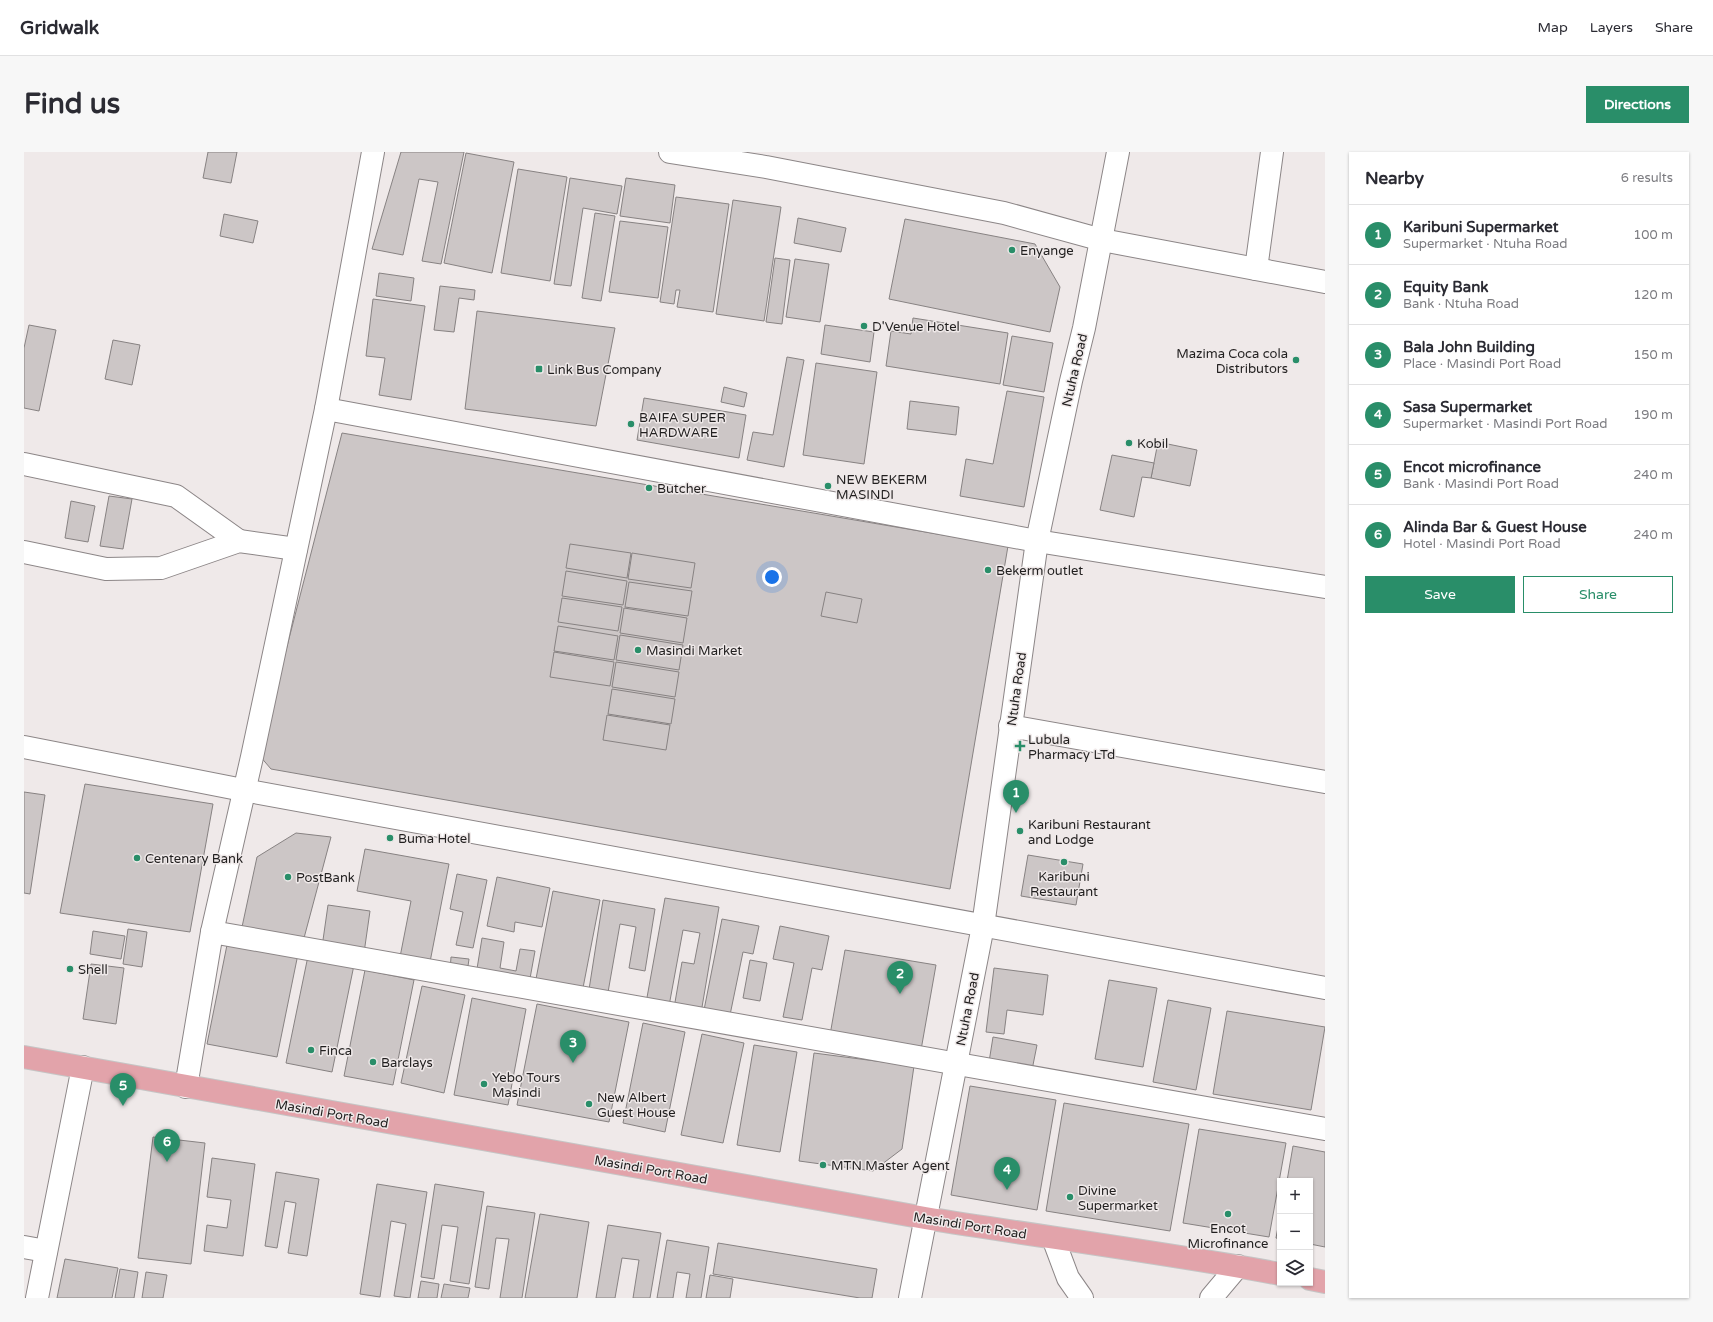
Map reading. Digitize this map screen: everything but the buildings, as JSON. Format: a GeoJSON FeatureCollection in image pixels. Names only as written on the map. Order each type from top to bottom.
{"type":"FeatureCollection","features":[{"type":"Feature","properties":{"kind":"main road","name":"Masindi Port Road"},"geometry":{"type":"LineString","coordinates":[[24,1057],[925,1218],[1189,1257],[1277,1273]]}},
{"type":"Feature","properties":{"kind":"main road"},"geometry":{"type":"LineString","coordinates":[[1313,1280],[1325,1282]]}},
{"type":"Feature","properties":{"kind":"street"},"geometry":{"type":"LineString","coordinates":[[186,1087],[212,932],[243,790],[254,749],[326,409],[373,152]]}},
{"type":"Feature","properties":{"kind":"street"},"geometry":{"type":"LineString","coordinates":[[670,152],[767,159],[1004,213],[1102,240],[1325,282]]}},
{"type":"Feature","properties":{"kind":"street","name":"Ntuha Road"},"geometry":{"type":"LineString","coordinates":[[910,1298],[983,926],[1037,541],[1102,240],[1118,152]]}},
{"type":"Feature","properties":{"kind":"street"},"geometry":{"type":"LineString","coordinates":[[1256,269],[1272,152]]}},
{"type":"Feature","properties":{"kind":"street"},"geometry":{"type":"LineString","coordinates":[[326,409],[1037,541],[1325,586]]}},
{"type":"Feature","properties":{"kind":"street"},"geometry":{"type":"LineString","coordinates":[[24,464],[176,496],[239,541],[296,550]]}},
{"type":"Feature","properties":{"kind":"street"},"geometry":{"type":"LineString","coordinates":[[24,552],[106,569],[161,568],[239,541]]}},
{"type":"Feature","properties":{"kind":"street"},"geometry":{"type":"LineString","coordinates":[[1010,726],[1325,782]]}},
{"type":"Feature","properties":{"kind":"street"},"geometry":{"type":"LineString","coordinates":[[24,747],[243,790],[1325,988]]}},
{"type":"Feature","properties":{"kind":"street"},"geometry":{"type":"LineString","coordinates":[[212,932],[1325,1129]]}},
{"type":"Feature","properties":{"kind":"street"},"geometry":{"type":"LineString","coordinates":[[37,1298],[83,1067]]}},
{"type":"Feature","properties":{"kind":"street"},"geometry":{"type":"LineString","coordinates":[[1053,1238],[1068,1278],[1082,1298]]}},
{"type":"Feature","properties":{"kind":"street"},"geometry":{"type":"LineString","coordinates":[[24,1247],[46,1252]]}},
{"type":"Feature","properties":{"kind":"street"},"geometry":{"type":"LineString","coordinates":[[1211,1298],[1238,1266]]}},
{"type":"Feature","properties":{"kind":"place","name":"Enyange"},"geometry":{"type":"Point","coordinates":[1012,250]}},
{"type":"Feature","properties":{"kind":"place","name":"D'Venue Hotel"},"geometry":{"type":"Point","coordinates":[864,326]}},
{"type":"Feature","properties":{"kind":"place","name":"Mazima Coca cola Distributors"},"geometry":{"type":"Point","coordinates":[1296,360]}},
{"type":"Feature","properties":{"kind":"place","name":"Link Bus Company"},"geometry":{"type":"Point","coordinates":[539,369]}},
{"type":"Feature","properties":{"kind":"place","name":"BAIFA SUPER HARDWARE"},"geometry":{"type":"Point","coordinates":[631,424]}},
{"type":"Feature","properties":{"kind":"place","name":"Kobil"},"geometry":{"type":"Point","coordinates":[1129,443]}},
{"type":"Feature","properties":{"kind":"place","name":"NEW BEKERM MASINDI"},"geometry":{"type":"Point","coordinates":[828,486]}},
{"type":"Feature","properties":{"kind":"place","name":"Butcher"},"geometry":{"type":"Point","coordinates":[649,488]}},
{"type":"Feature","properties":{"kind":"place","name":"Bekerm outlet"},"geometry":{"type":"Point","coordinates":[988,570]}},
{"type":"Feature","properties":{"kind":"place","name":"Masindi Market"},"geometry":{"type":"Point","coordinates":[638,650]}},
{"type":"Feature","properties":{"kind":"place","name":"Lubula Pharmacy LTd"},"geometry":{"type":"Point","coordinates":[1020,746]}},
{"type":"Feature","properties":{"kind":"place","name":"Karibuni Supermarket"},"geometry":{"type":"Point","coordinates":[1016,813]}},
{"type":"Feature","properties":{"kind":"place","name":"Karibuni Restaurant and Lodge"},"geometry":{"type":"Point","coordinates":[1020,831]}},
{"type":"Feature","properties":{"kind":"place","name":"Buma Hotel"},"geometry":{"type":"Point","coordinates":[390,838]}},
{"type":"Feature","properties":{"kind":"place","name":"Centenary Bank"},"geometry":{"type":"Point","coordinates":[137,858]}},
{"type":"Feature","properties":{"kind":"place","name":"Karibuni Restaurant"},"geometry":{"type":"Point","coordinates":[1064,862]}},
{"type":"Feature","properties":{"kind":"place","name":"PostBank"},"geometry":{"type":"Point","coordinates":[288,877]}},
{"type":"Feature","properties":{"kind":"place","name":"Shell"},"geometry":{"type":"Point","coordinates":[70,969]}},
{"type":"Feature","properties":{"kind":"place","name":"Equity Bank"},"geometry":{"type":"Point","coordinates":[900,994]}},
{"type":"Feature","properties":{"kind":"place","name":"Finca"},"geometry":{"type":"Point","coordinates":[311,1050]}},
{"type":"Feature","properties":{"kind":"place","name":"Barclays"},"geometry":{"type":"Point","coordinates":[373,1062]}},
{"type":"Feature","properties":{"kind":"place","name":"Bala John Building"},"geometry":{"type":"Point","coordinates":[573,1063]}},
{"type":"Feature","properties":{"kind":"place","name":"Yebo Tours Masindi"},"geometry":{"type":"Point","coordinates":[484,1084]}},
{"type":"Feature","properties":{"kind":"place","name":"New Albert Guest House"},"geometry":{"type":"Point","coordinates":[589,1104]}},
{"type":"Feature","properties":{"kind":"place","name":"Encot microfinance"},"geometry":{"type":"Point","coordinates":[123,1106]}},
{"type":"Feature","properties":{"kind":"place","name":"Alinda Bar & Guest House"},"geometry":{"type":"Point","coordinates":[167,1162]}},
{"type":"Feature","properties":{"kind":"place","name":"MTN Master Agent"},"geometry":{"type":"Point","coordinates":[823,1165]}},
{"type":"Feature","properties":{"kind":"place","name":"Sasa Supermarket"},"geometry":{"type":"Point","coordinates":[1007,1190]}},
{"type":"Feature","properties":{"kind":"place","name":"Divine Supermarket"},"geometry":{"type":"Point","coordinates":[1070,1197]}},
{"type":"Feature","properties":{"kind":"place","name":"Encot Microfinance"},"geometry":{"type":"Point","coordinates":[1228,1214]}}]}
